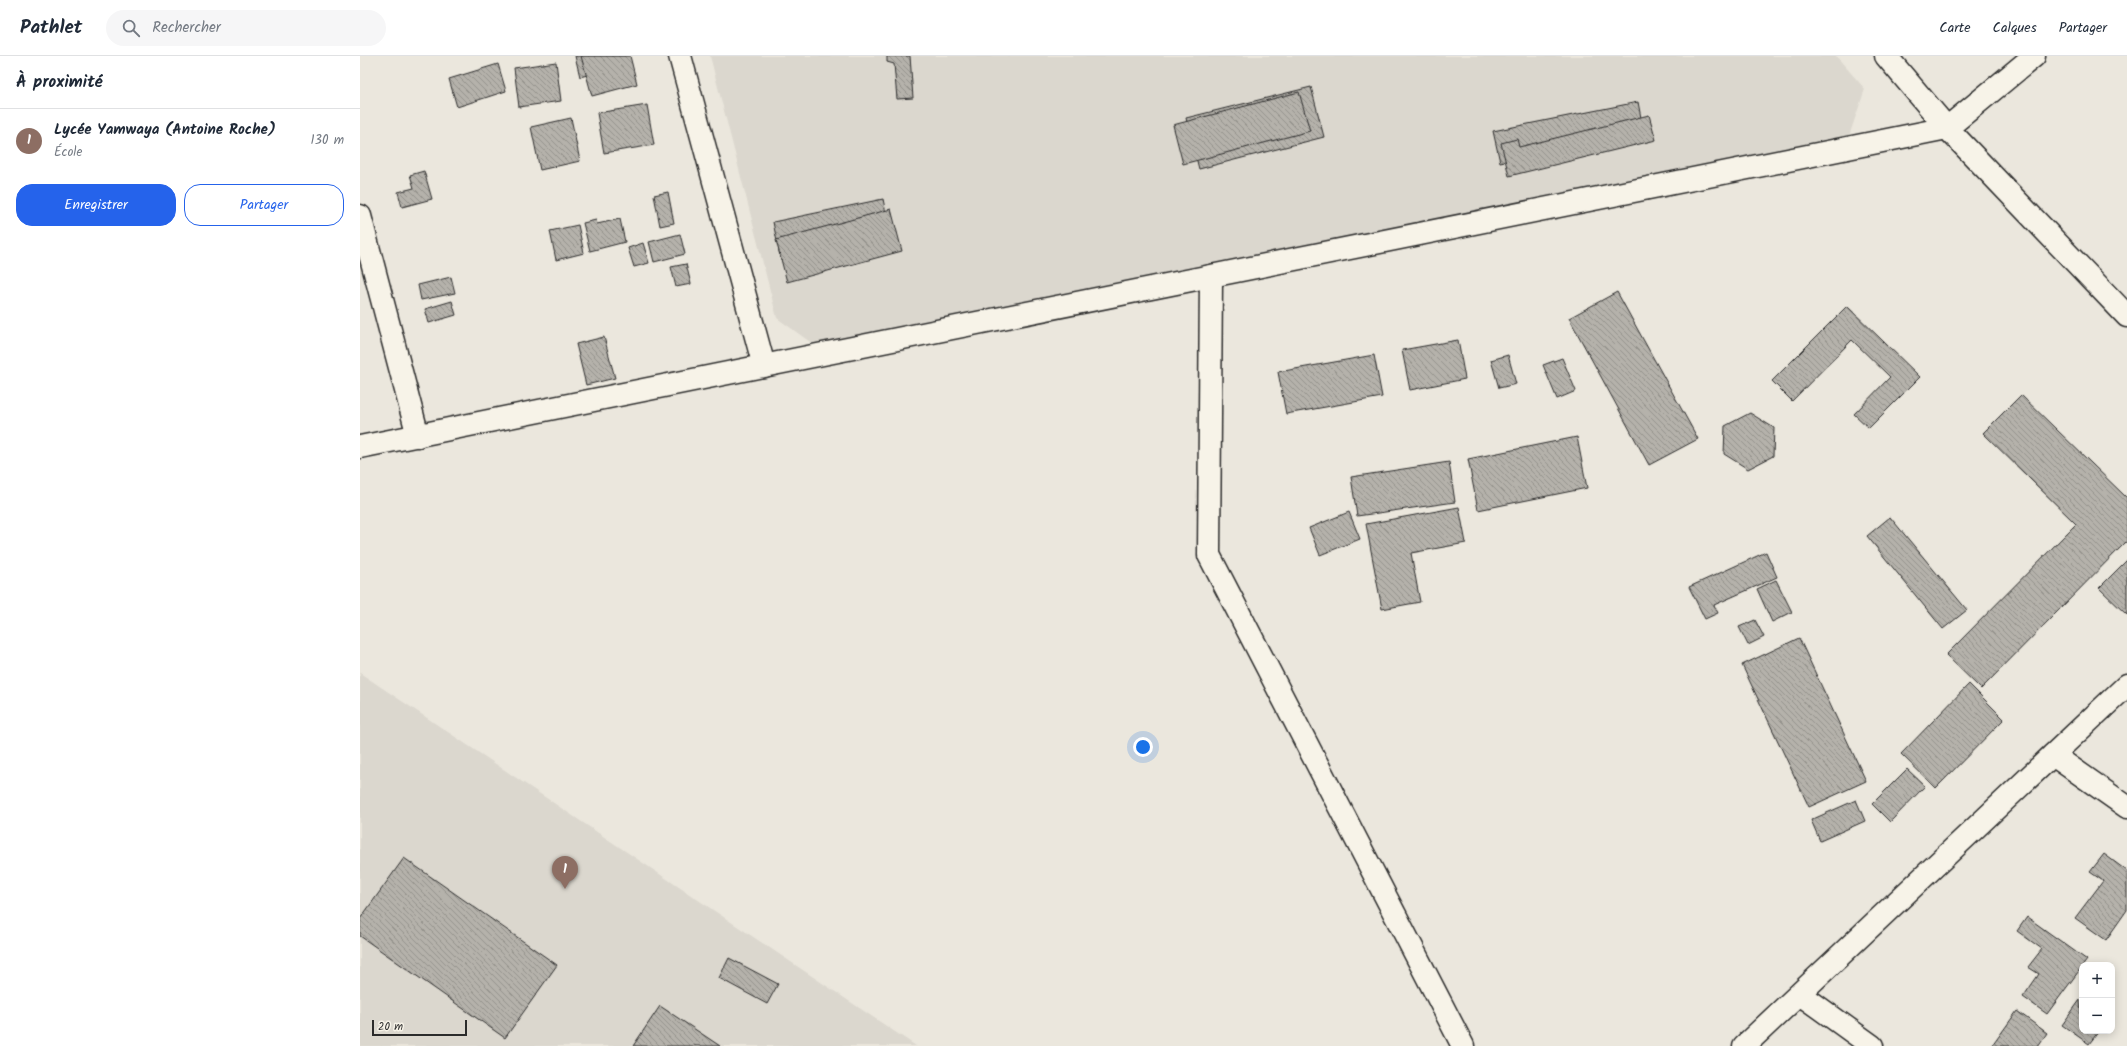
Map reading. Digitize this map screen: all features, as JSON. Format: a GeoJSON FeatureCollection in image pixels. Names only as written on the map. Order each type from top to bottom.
{"type":"FeatureCollection","features":[{"type":"Feature","properties":{"kind":"street"},"geometry":{"type":"LineString","coordinates":[[680,56],[764,366]]}},
{"type":"Feature","properties":{"kind":"street"},"geometry":{"type":"LineString","coordinates":[[1886,56],[1947,128],[2127,316]]}},
{"type":"Feature","properties":{"kind":"street"},"geometry":{"type":"LineString","coordinates":[[360,447],[1947,128],[2034,56]]}},
{"type":"Feature","properties":{"kind":"street"},"geometry":{"type":"LineString","coordinates":[[360,216],[418,436]]}},
{"type":"Feature","properties":{"kind":"street"},"geometry":{"type":"LineString","coordinates":[[1211,276],[1209,555],[1463,1046]]}},
{"type":"Feature","properties":{"kind":"street"},"geometry":{"type":"LineString","coordinates":[[1744,1046],[2127,685]]}},
{"type":"Feature","properties":{"kind":"street"},"geometry":{"type":"LineString","coordinates":[[2053,755],[2127,807]]}},
{"type":"Feature","properties":{"kind":"street"},"geometry":{"type":"LineString","coordinates":[[1800,994],[1872,1046]]}},
{"type":"Feature","properties":{"kind":"shaded area"},"geometry":{"type":"Polygon","coordinates":[[[710,56],[1836,56],[1865,89],[1849,136],[817,347],[777,318],[710,56]]]}},
{"type":"Feature","properties":{"kind":"shaded area"},"geometry":{"type":"Polygon","coordinates":[[[360,673],[916,1046],[360,1046],[360,936],[557,965],[404,858],[360,919],[360,673]]]}},
{"type":"Feature","properties":{"kind":"building"},"geometry":{"type":"Polygon","coordinates":[[[575,56],[625,56],[627,64],[580,77],[575,56]]]}},
{"type":"Feature","properties":{"kind":"building"},"geometry":{"type":"Polygon","coordinates":[[[581,56],[630,56],[637,84],[592,96],[581,56]]]}},
{"type":"Feature","properties":{"kind":"building"},"geometry":{"type":"Polygon","coordinates":[[[887,56],[910,56],[913,98],[897,99],[894,64],[887,62],[887,56]]]}},
{"type":"Feature","properties":{"kind":"building"},"geometry":{"type":"Polygon","coordinates":[[[556,62],[561,101],[519,107],[514,68],[556,62]]]}},
{"type":"Feature","properties":{"kind":"building"},"geometry":{"type":"Polygon","coordinates":[[[498,64],[506,91],[457,107],[449,79],[498,64]]]}},
{"type":"Feature","properties":{"kind":"building"},"geometry":{"type":"Polygon","coordinates":[[[1311,87],[1324,137],[1199,169],[1186,118],[1311,87]]]}},
{"type":"Feature","properties":{"kind":"building"},"geometry":{"type":"Polygon","coordinates":[[[1299,92],[1310,131],[1183,164],[1173,125],[1299,92]]]}},
{"type":"Feature","properties":{"kind":"building"},"geometry":{"type":"Polygon","coordinates":[[[1638,102],[1644,134],[1500,162],[1493,131],[1638,102]]]}},
{"type":"Feature","properties":{"kind":"building"},"geometry":{"type":"Polygon","coordinates":[[[647,105],[654,145],[604,153],[597,113],[647,105]]]}},
{"type":"Feature","properties":{"kind":"building"},"geometry":{"type":"Polygon","coordinates":[[[1649,115],[1656,140],[1509,176],[1501,143],[1517,139],[1519,147],[1649,115]]]}},
{"type":"Feature","properties":{"kind":"building"},"geometry":{"type":"Polygon","coordinates":[[[571,118],[580,161],[540,170],[531,127],[571,118]]]}},
{"type":"Feature","properties":{"kind":"building"},"geometry":{"type":"Polygon","coordinates":[[[424,171],[432,199],[402,207],[398,192],[414,188],[410,175],[424,171]]]}},
{"type":"Feature","properties":{"kind":"building"},"geometry":{"type":"Polygon","coordinates":[[[668,192],[674,223],[660,226],[654,195],[668,192]]]}},
{"type":"Feature","properties":{"kind":"building"},"geometry":{"type":"Polygon","coordinates":[[[883,199],[891,238],[781,261],[773,222],[883,199]]]}},
{"type":"Feature","properties":{"kind":"building"},"geometry":{"type":"Polygon","coordinates":[[[891,209],[902,251],[787,282],[776,240],[891,209]]]}},
{"type":"Feature","properties":{"kind":"building"},"geometry":{"type":"Polygon","coordinates":[[[620,219],[625,242],[590,251],[583,223],[596,220],[597,224],[620,219]]]}},
{"type":"Feature","properties":{"kind":"building"},"geometry":{"type":"Polygon","coordinates":[[[578,225],[584,253],[556,260],[550,231],[578,225]]]}},
{"type":"Feature","properties":{"kind":"building"},"geometry":{"type":"Polygon","coordinates":[[[680,234],[685,254],[654,262],[649,242],[680,234]]]}},
{"type":"Feature","properties":{"kind":"building"},"geometry":{"type":"Polygon","coordinates":[[[643,243],[649,263],[634,267],[628,248],[643,243]]]}},
{"type":"Feature","properties":{"kind":"building"},"geometry":{"type":"Polygon","coordinates":[[[686,264],[691,284],[676,287],[671,267],[686,264]]]}},
{"type":"Feature","properties":{"kind":"building"},"geometry":{"type":"Polygon","coordinates":[[[451,277],[455,293],[421,300],[418,285],[451,277]]]}},
{"type":"Feature","properties":{"kind":"building"},"geometry":{"type":"Polygon","coordinates":[[[1617,292],[1698,439],[1649,465],[1569,318],[1617,292]]]}},
{"type":"Feature","properties":{"kind":"building"},"geometry":{"type":"Polygon","coordinates":[[[452,301],[456,315],[429,323],[425,309],[452,301]]]}},
{"type":"Feature","properties":{"kind":"building"},"geometry":{"type":"Polygon","coordinates":[[[1847,306],[1920,377],[1869,428],[1854,414],[1890,377],[1852,340],[1792,401],[1772,381],[1847,306]]]}},
{"type":"Feature","properties":{"kind":"building"},"geometry":{"type":"Polygon","coordinates":[[[604,337],[615,378],[586,385],[576,344],[604,337]]]}},
{"type":"Feature","properties":{"kind":"building"},"geometry":{"type":"Polygon","coordinates":[[[1458,340],[1465,379],[1410,390],[1402,350],[1458,340]]]}},
{"type":"Feature","properties":{"kind":"building"},"geometry":{"type":"Polygon","coordinates":[[[1374,355],[1382,397],[1286,414],[1278,372],[1374,355]]]}},
{"type":"Feature","properties":{"kind":"building"},"geometry":{"type":"Polygon","coordinates":[[[1508,355],[1516,384],[1499,388],[1491,360],[1508,355]]]}},
{"type":"Feature","properties":{"kind":"building"},"geometry":{"type":"Polygon","coordinates":[[[1562,358],[1576,391],[1557,399],[1543,365],[1562,358]]]}},
{"type":"Feature","properties":{"kind":"building"},"geometry":{"type":"Polygon","coordinates":[[[2021,395],[2127,498],[2127,541],[1981,689],[1946,655],[2076,524],[1983,433],[2021,395]]]}},
{"type":"Feature","properties":{"kind":"building"},"geometry":{"type":"Polygon","coordinates":[[[1750,413],[1774,428],[1773,456],[1748,469],[1724,454],[1725,426],[1750,413]]]}},
{"type":"Feature","properties":{"kind":"building"},"geometry":{"type":"Polygon","coordinates":[[[1577,437],[1587,488],[1478,510],[1468,459],[1577,437]]]}},
{"type":"Feature","properties":{"kind":"building"},"geometry":{"type":"Polygon","coordinates":[[[1449,462],[1455,502],[1357,516],[1351,477],[1449,462]]]}},
{"type":"Feature","properties":{"kind":"building"},"geometry":{"type":"Polygon","coordinates":[[[1459,507],[1466,543],[1411,553],[1420,602],[1382,609],[1366,524],[1459,507]]]}},
{"type":"Feature","properties":{"kind":"building"},"geometry":{"type":"Polygon","coordinates":[[[1349,512],[1360,539],[1320,555],[1309,528],[1349,512]]]}},
{"type":"Feature","properties":{"kind":"building"},"geometry":{"type":"Polygon","coordinates":[[[1890,517],[1967,610],[1943,629],[1867,536],[1890,517]]]}},
{"type":"Feature","properties":{"kind":"building"},"geometry":{"type":"Polygon","coordinates":[[[1766,552],[1777,577],[1714,605],[1718,613],[1705,619],[1689,587],[1766,552]]]}},
{"type":"Feature","properties":{"kind":"building"},"geometry":{"type":"Polygon","coordinates":[[[2127,560],[2127,615],[2099,588],[2127,560]]]}},
{"type":"Feature","properties":{"kind":"building"},"geometry":{"type":"Polygon","coordinates":[[[1776,580],[1792,612],[1772,622],[1757,589],[1776,580]]]}},
{"type":"Feature","properties":{"kind":"building"},"geometry":{"type":"Polygon","coordinates":[[[1755,620],[1764,637],[1748,645],[1739,627],[1755,620]]]}},
{"type":"Feature","properties":{"kind":"building"},"geometry":{"type":"Polygon","coordinates":[[[1799,638],[1866,781],[1809,807],[1742,665],[1799,638]]]}},
{"type":"Feature","properties":{"kind":"building"},"geometry":{"type":"Polygon","coordinates":[[[1969,684],[2004,719],[1936,788],[1901,754],[1969,684]]]}},
{"type":"Feature","properties":{"kind":"building"},"geometry":{"type":"Polygon","coordinates":[[[1907,769],[1925,786],[1890,822],[1872,804],[1907,769]]]}},
{"type":"Feature","properties":{"kind":"building"},"geometry":{"type":"Polygon","coordinates":[[[1856,800],[1865,821],[1820,841],[1811,820],[1856,800]]]}},
{"type":"Feature","properties":{"kind":"building"},"geometry":{"type":"Polygon","coordinates":[[[2104,854],[2127,871],[2127,910],[2106,940],[2075,918],[2103,881],[2090,872],[2104,854]]]}},
{"type":"Feature","properties":{"kind":"building"},"geometry":{"type":"Polygon","coordinates":[[[404,858],[557,965],[505,1038],[360,936],[360,919],[404,858]]]}},
{"type":"Feature","properties":{"kind":"building"},"geometry":{"type":"Polygon","coordinates":[[[2027,917],[2087,960],[2086,962],[2079,962],[2079,971],[2047,1014],[2023,997],[2039,974],[2028,967],[2042,949],[2017,931],[2027,917]]]}},
{"type":"Feature","properties":{"kind":"building"},"geometry":{"type":"Polygon","coordinates":[[[729,958],[778,984],[767,1004],[719,978],[729,958]]]}},
{"type":"Feature","properties":{"kind":"building"},"geometry":{"type":"Polygon","coordinates":[[[2079,1001],[2079,1034],[2097,1034],[2089,1044],[2062,1025],[2079,1001]]]}},
{"type":"Feature","properties":{"kind":"building"},"geometry":{"type":"Polygon","coordinates":[[[660,1006],[720,1046],[633,1046],[660,1006]]]}},
{"type":"Feature","properties":{"kind":"building"},"geometry":{"type":"Polygon","coordinates":[[[2017,1011],[2047,1033],[2038,1046],[1992,1046],[2017,1011]]]}},
{"type":"Feature","properties":{"kind":"place","name":"Lycée Yamwaya (Antoine Roche)"},"geometry":{"type":"Point","coordinates":[565,889]}}]}
